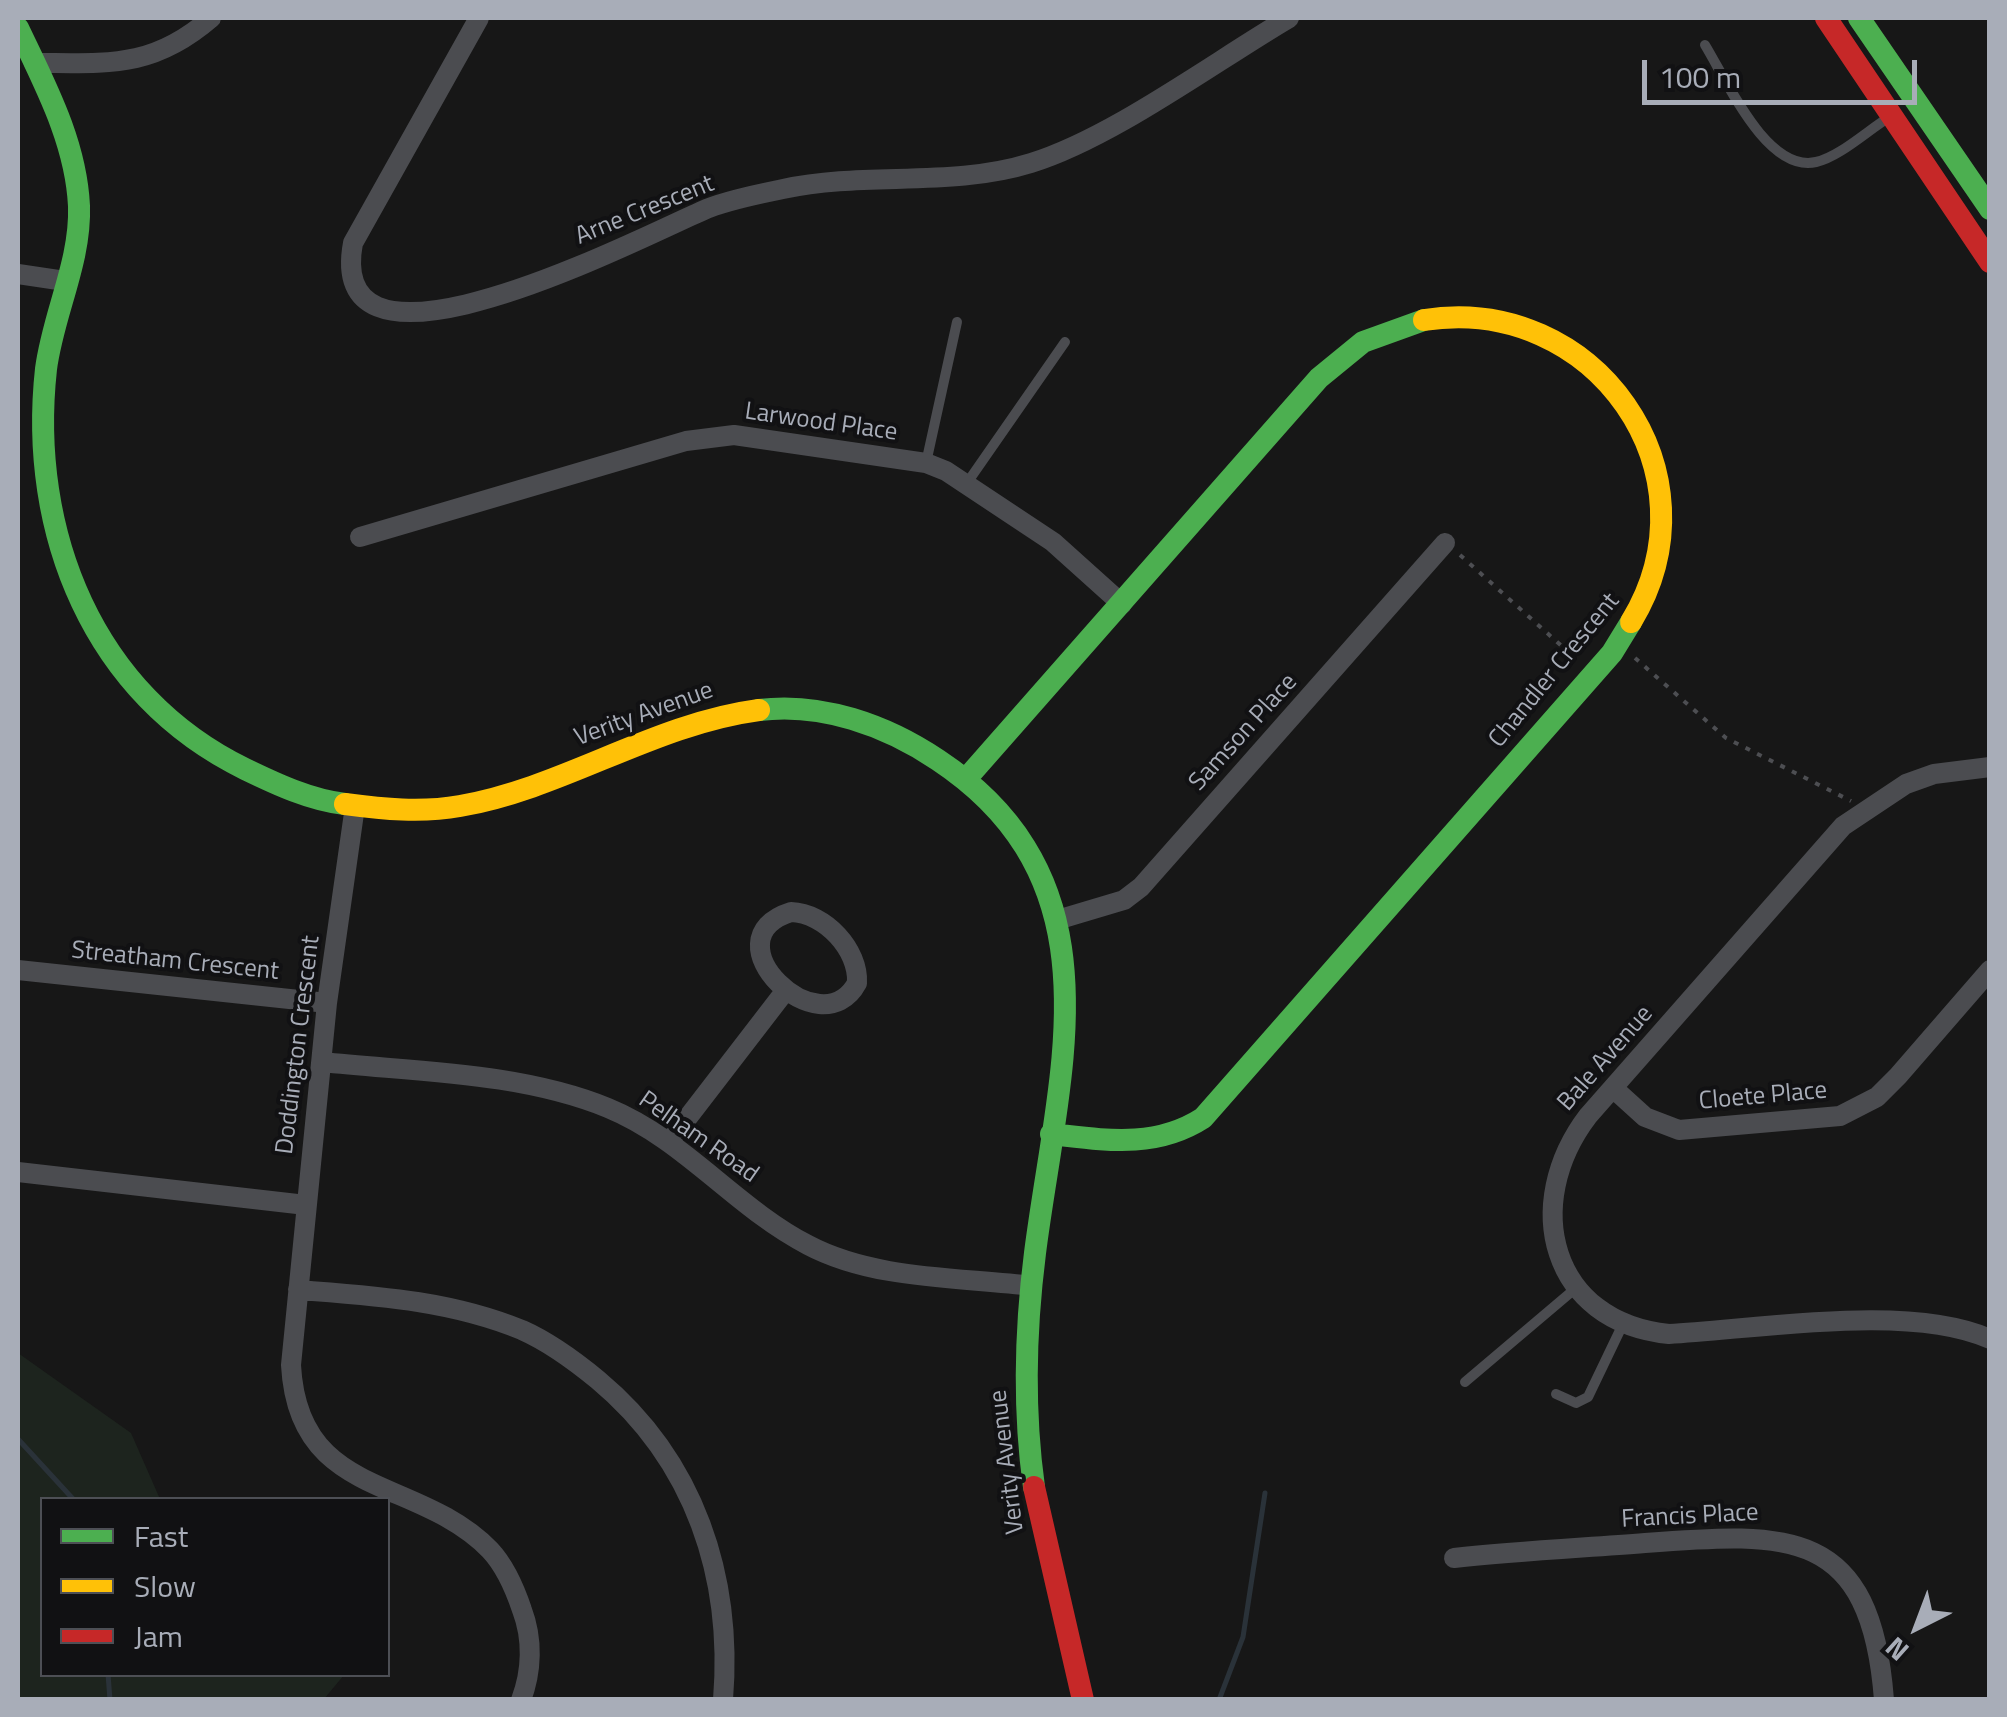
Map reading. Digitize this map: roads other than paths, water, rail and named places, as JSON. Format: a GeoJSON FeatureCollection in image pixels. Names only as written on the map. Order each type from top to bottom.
{"type":"FeatureCollection","features":[{"type":"Feature","properties":{"kind":"street"},"geometry":{"type":"LineString","coordinates":[[34,64],[138,60],[176,46],[211,18]]}},
{"type":"Feature","properties":{"kind":"street","name":"Arne Crescent"},"geometry":{"type":"LineString","coordinates":[[480,18],[353,243],[352,280],[363,294],[381,305],[402,310],[454,310],[510,294],[712,207],[786,188],[862,176],[962,177],[1032,163],[1096,134],[1288,18]]}},
{"type":"Feature","properties":{"kind":"street"},"geometry":{"type":"LineString","coordinates":[[1826,18],[1889,118],[1980,230],[1990,262]]}},
{"type":"Feature","properties":{"kind":"street"},"geometry":{"type":"LineString","coordinates":[[1859,18],[1990,209]]}},
{"type":"Feature","properties":{"kind":"street","name":"Verity Avenue"},"geometry":{"type":"LineString","coordinates":[[18,28],[68,144],[78,184],[80,216],[51,336],[43,394],[57,543],[91,629],[145,696],[211,752],[295,793],[396,812],[467,805],[514,794],[676,727],[730,713],[785,709],[836,715],[892,730],[966,779],[993,805],[1026,850],[1057,920],[1070,987],[1068,1040],[1051,1134],[1032,1286],[1025,1416],[1050,1567],[1083,1700]]}},
{"type":"Feature","properties":{"kind":"street"},"geometry":{"type":"LineString","coordinates":[[18,274],[66,281]]}},
{"type":"Feature","properties":{"kind":"street","name":"Chandler Crescent"},"geometry":{"type":"LineString","coordinates":[[966,779],[1302,394],[1354,348],[1374,336],[1424,320],[1485,318],[1546,336],[1585,359],[1628,403],[1648,443],[1662,503],[1658,566],[1645,604],[1619,644],[1203,1118],[1167,1139],[1144,1142],[1051,1134]]}},
{"type":"Feature","properties":{"kind":"street","name":"Larwood Place"},"geometry":{"type":"LineString","coordinates":[[360,537],[709,436],[777,440],[926,463],[967,483],[1053,542],[1122,604]]}},
{"type":"Feature","properties":{"kind":"street","name":"Samson Place"},"geometry":{"type":"LineString","coordinates":[[1057,920],[1124,900],[1141,887],[1446,543]]}},
{"type":"Feature","properties":{"kind":"street","name":"Bale Avenue"},"geometry":{"type":"LineString","coordinates":[[1990,768],[1934,774],[1906,784],[1843,826],[1576,1132],[1552,1185],[1554,1242],[1577,1287],[1622,1324],[1669,1334],[1910,1320],[1961,1328],[1990,1339]]}},
{"type":"Feature","properties":{"kind":"street","name":"Doddington Crescent"},"geometry":{"type":"LineString","coordinates":[[354,806],[327,1003],[298,1290],[292,1390],[306,1427],[336,1464],[364,1482],[431,1510],[468,1531],[492,1552],[512,1582],[525,1617],[530,1651],[528,1680],[521,1700]]}},
{"type":"Feature","properties":{"kind":"street"},"geometry":{"type":"LineString","coordinates":[[804,912],[847,947],[858,969],[857,984],[852,992],[832,1004],[802,1000],[786,990],[762,958],[762,932],[779,915],[804,912]]}},
{"type":"Feature","properties":{"kind":"street","name":"Streatham Crescent"},"geometry":{"type":"LineString","coordinates":[[18,970],[327,1003]]}},
{"type":"Feature","properties":{"kind":"street","name":"Cloete Place"},"geometry":{"type":"LineString","coordinates":[[1613,1088],[1645,1116],[1679,1130],[1840,1116],[1876,1096],[1898,1076],[1990,970]]}},
{"type":"Feature","properties":{"kind":"street"},"geometry":{"type":"LineString","coordinates":[[668,1142],[786,990]]}},
{"type":"Feature","properties":{"kind":"street","name":"Pelham Road"},"geometry":{"type":"LineString","coordinates":[[322,1062],[482,1079],[582,1098],[642,1124],[782,1228],[825,1254],[872,1267],[1032,1286]]}},
{"type":"Feature","properties":{"kind":"street"},"geometry":{"type":"LineString","coordinates":[[18,1172],[306,1205]]}},
{"type":"Feature","properties":{"kind":"street"},"geometry":{"type":"LineString","coordinates":[[298,1290],[412,1298],[474,1314],[525,1331],[572,1359],[615,1395],[684,1481],[708,1539],[723,1598],[727,1654],[723,1700]]}},
{"type":"Feature","properties":{"kind":"street","name":"Francis Place"},"geometry":{"type":"LineString","coordinates":[[1454,1558],[1738,1536],[1787,1540],[1827,1560],[1857,1591],[1876,1636],[1884,1700]]}},
{"type":"Feature","properties":{"kind":"lane"},"geometry":{"type":"LineString","coordinates":[[1706,46],[1766,143],[1786,160],[1819,162],[1889,118]]}},
{"type":"Feature","properties":{"kind":"lane"},"geometry":{"type":"LineString","coordinates":[[926,463],[957,322]]}},
{"type":"Feature","properties":{"kind":"lane"},"geometry":{"type":"LineString","coordinates":[[967,483],[1065,342]]}},
{"type":"Feature","properties":{"kind":"lane"},"geometry":{"type":"LineString","coordinates":[[1466,1382],[1577,1287]]}},
{"type":"Feature","properties":{"kind":"lane"},"geometry":{"type":"LineString","coordinates":[[1556,1394],[1576,1404],[1588,1397],[1622,1324]]}},
{"type":"Feature","properties":{"kind":"waterway"},"geometry":{"type":"LineString","coordinates":[[18,1439],[71,1497]]}},
{"type":"Feature","properties":{"kind":"waterway"},"geometry":{"type":"LineString","coordinates":[[1219,1700],[1243,1637],[1265,1493]]}},
{"type":"Feature","properties":{"kind":"waterway"},"geometry":{"type":"LineString","coordinates":[[108,1677],[110,1700]]}}]}
